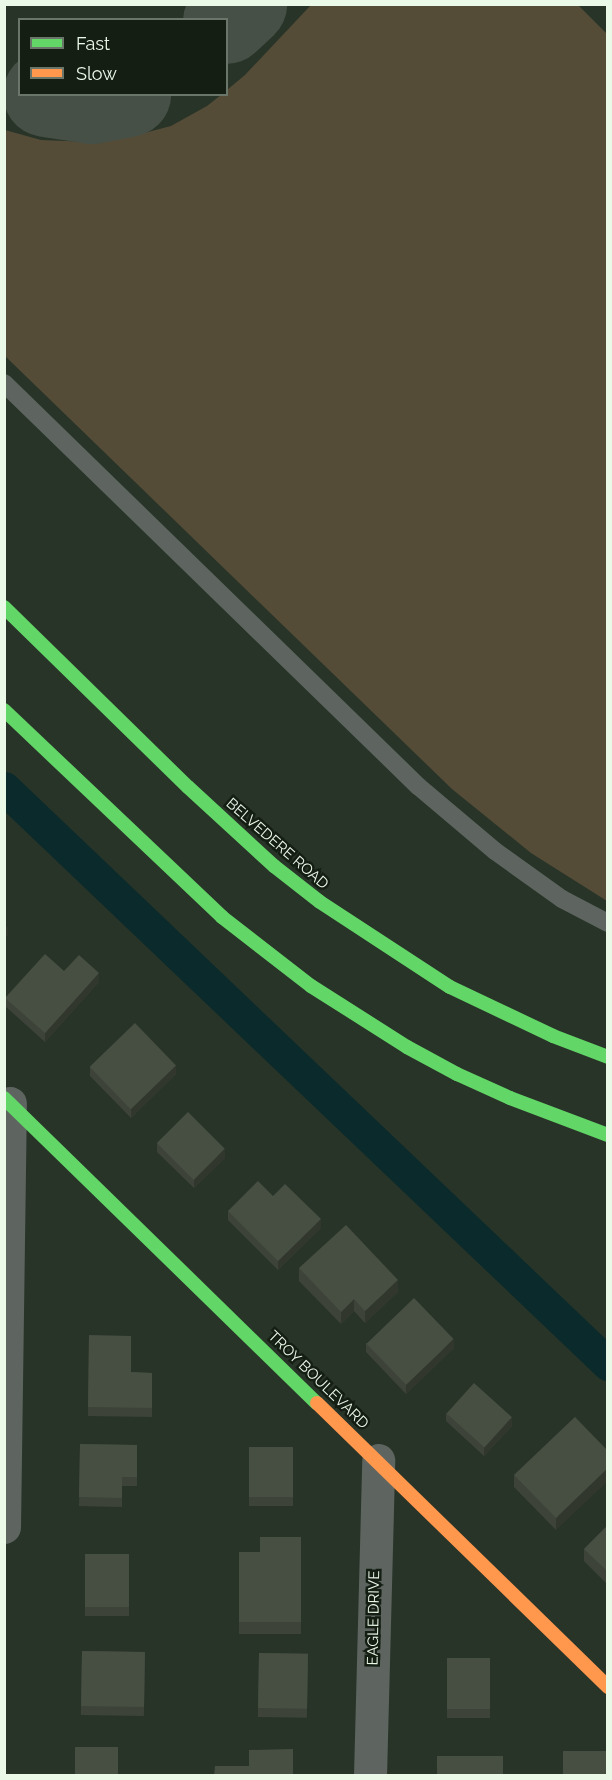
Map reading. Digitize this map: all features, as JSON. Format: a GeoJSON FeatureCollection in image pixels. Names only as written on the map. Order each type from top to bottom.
{"type":"FeatureCollection","features":[{"type":"Feature","properties":{"kind":"main road","name":"BELVEDERE ROAD"},"geometry":{"type":"LineString","coordinates":[[4,607],[188,787],[274,866],[320,902],[405,960],[450,987],[542,1031],[608,1057]]}},
{"type":"Feature","properties":{"kind":"main road"},"geometry":{"type":"LineString","coordinates":[[4,710],[222,917],[311,986],[407,1047],[457,1074],[510,1098],[608,1135]]}},
{"type":"Feature","properties":{"kind":"main road","name":"TROY BOULEVARD"},"geometry":{"type":"LineString","coordinates":[[7,1100],[608,1687]]}},
{"type":"Feature","properties":{"kind":"street"},"geometry":{"type":"LineString","coordinates":[[4,1527],[7,1100]]}},
{"type":"Feature","properties":{"kind":"street","name":"EAGLE DRIVE"},"geometry":{"type":"LineString","coordinates":[[369,1776],[378,1460]]}},
{"type":"Feature","properties":{"kind":"lane"},"geometry":{"type":"LineString","coordinates":[[4,383],[418,786],[495,851],[562,899],[608,923]]}},
{"type":"Feature","properties":{"kind":"shaded area"},"geometry":{"type":"Polygon","coordinates":[[[311,5],[578,5],[607,34],[607,901],[531,853],[452,789],[5,356],[5,130],[41,140],[91,142],[125,138],[171,126],[207,106],[220,96],[228,96],[228,89],[245,75],[311,5]]]}},
{"type":"Feature","properties":{"kind":"building"},"geometry":{"type":"Polygon","coordinates":[[[45,954],[64,971],[79,955],[99,973],[45,1033],[5,998],[45,954]]]}},
{"type":"Feature","properties":{"kind":"building"},"geometry":{"type":"Polygon","coordinates":[[[135,1023],[176,1065],[131,1109],[90,1067],[135,1023]]]}},
{"type":"Feature","properties":{"kind":"building"},"geometry":{"type":"Polygon","coordinates":[[[188,1112],[225,1149],[194,1180],[157,1143],[188,1112]]]}},
{"type":"Feature","properties":{"kind":"building"},"geometry":{"type":"Polygon","coordinates":[[[258,1181],[273,1196],[285,1184],[321,1219],[278,1261],[228,1211],[258,1181]]]}},
{"type":"Feature","properties":{"kind":"building"},"geometry":{"type":"Polygon","coordinates":[[[346,1225],[398,1280],[365,1311],[354,1299],[341,1312],[299,1268],[346,1225]]]}},
{"type":"Feature","properties":{"kind":"building"},"geometry":{"type":"Polygon","coordinates":[[[414,1298],[454,1339],[406,1385],[367,1344],[414,1298]]]}},
{"type":"Feature","properties":{"kind":"building"},"geometry":{"type":"Polygon","coordinates":[[[89,1335],[131,1336],[131,1372],[152,1373],[152,1408],[88,1407],[89,1335]]]}},
{"type":"Feature","properties":{"kind":"building"},"geometry":{"type":"Polygon","coordinates":[[[474,1383],[512,1417],[484,1448],[447,1413],[474,1383]]]}},
{"type":"Feature","properties":{"kind":"building"},"geometry":{"type":"Polygon","coordinates":[[[575,1417],[608,1451],[608,1468],[556,1518],[514,1475],[575,1417]]]}},
{"type":"Feature","properties":{"kind":"building"},"geometry":{"type":"Polygon","coordinates":[[[80,1444],[137,1445],[137,1477],[122,1477],[122,1498],[79,1497],[80,1444]]]}},
{"type":"Feature","properties":{"kind":"building"},"geometry":{"type":"Polygon","coordinates":[[[249,1447],[293,1447],[293,1497],[249,1497],[249,1447]]]}},
{"type":"Feature","properties":{"kind":"building"},"geometry":{"type":"Polygon","coordinates":[[[608,1525],[608,1572],[584,1549],[608,1525]]]}},
{"type":"Feature","properties":{"kind":"building"},"geometry":{"type":"Polygon","coordinates":[[[260,1537],[301,1537],[301,1622],[239,1622],[239,1552],[260,1552],[260,1537]]]}},
{"type":"Feature","properties":{"kind":"building"},"geometry":{"type":"Polygon","coordinates":[[[85,1554],[129,1554],[129,1607],[85,1607],[85,1554]]]}},
{"type":"Feature","properties":{"kind":"building"},"geometry":{"type":"Polygon","coordinates":[[[82,1651],[145,1652],[144,1707],[81,1706],[82,1651]]]}},
{"type":"Feature","properties":{"kind":"building"},"geometry":{"type":"Polygon","coordinates":[[[259,1653],[308,1654],[307,1709],[258,1708],[259,1653]]]}},
{"type":"Feature","properties":{"kind":"building"},"geometry":{"type":"Polygon","coordinates":[[[447,1658],[490,1658],[490,1709],[447,1709],[447,1658]]]}},
{"type":"Feature","properties":{"kind":"building"},"geometry":{"type":"Polygon","coordinates":[[[75,1747],[118,1747],[118,1776],[75,1776],[75,1747]]]}},
{"type":"Feature","properties":{"kind":"building"},"geometry":{"type":"Polygon","coordinates":[[[293,1749],[293,1776],[214,1776],[215,1766],[249,1766],[249,1750],[293,1749]]]}},
{"type":"Feature","properties":{"kind":"building"},"geometry":{"type":"Polygon","coordinates":[[[563,1751],[608,1751],[608,1776],[563,1776],[563,1751]]]}},
{"type":"Feature","properties":{"kind":"building"},"geometry":{"type":"Polygon","coordinates":[[[437,1756],[503,1756],[503,1776],[437,1776],[437,1756]]]}},
{"type":"Feature","properties":{"kind":"waterway"},"geometry":{"type":"LineString","coordinates":[[4,788],[608,1364]]}},
{"type":"Feature","properties":{"kind":"taxiway"},"geometry":{"type":"LineString","coordinates":[[228,19],[244,4]]}},
{"type":"Feature","properties":{"kind":"taxiway"},"geometry":{"type":"LineString","coordinates":[[59,96],[92,101],[118,96]]}},
{"type":"Feature","properties":{"kind":"traffic: fast"},"geometry":{"type":"LineString","coordinates":[[4,607],[188,787],[274,866],[320,902],[450,987],[553,1036],[608,1057]]}},
{"type":"Feature","properties":{"kind":"traffic: fast"},"geometry":{"type":"LineString","coordinates":[[4,710],[222,917],[311,986],[407,1047],[457,1074],[510,1098],[608,1135]]}},
{"type":"Feature","properties":{"kind":"traffic: fast"},"geometry":{"type":"LineString","coordinates":[[4,1098],[317,1403]]}},
{"type":"Feature","properties":{"kind":"traffic: slow"},"geometry":{"type":"LineString","coordinates":[[317,1403],[608,1687]]}}]}
